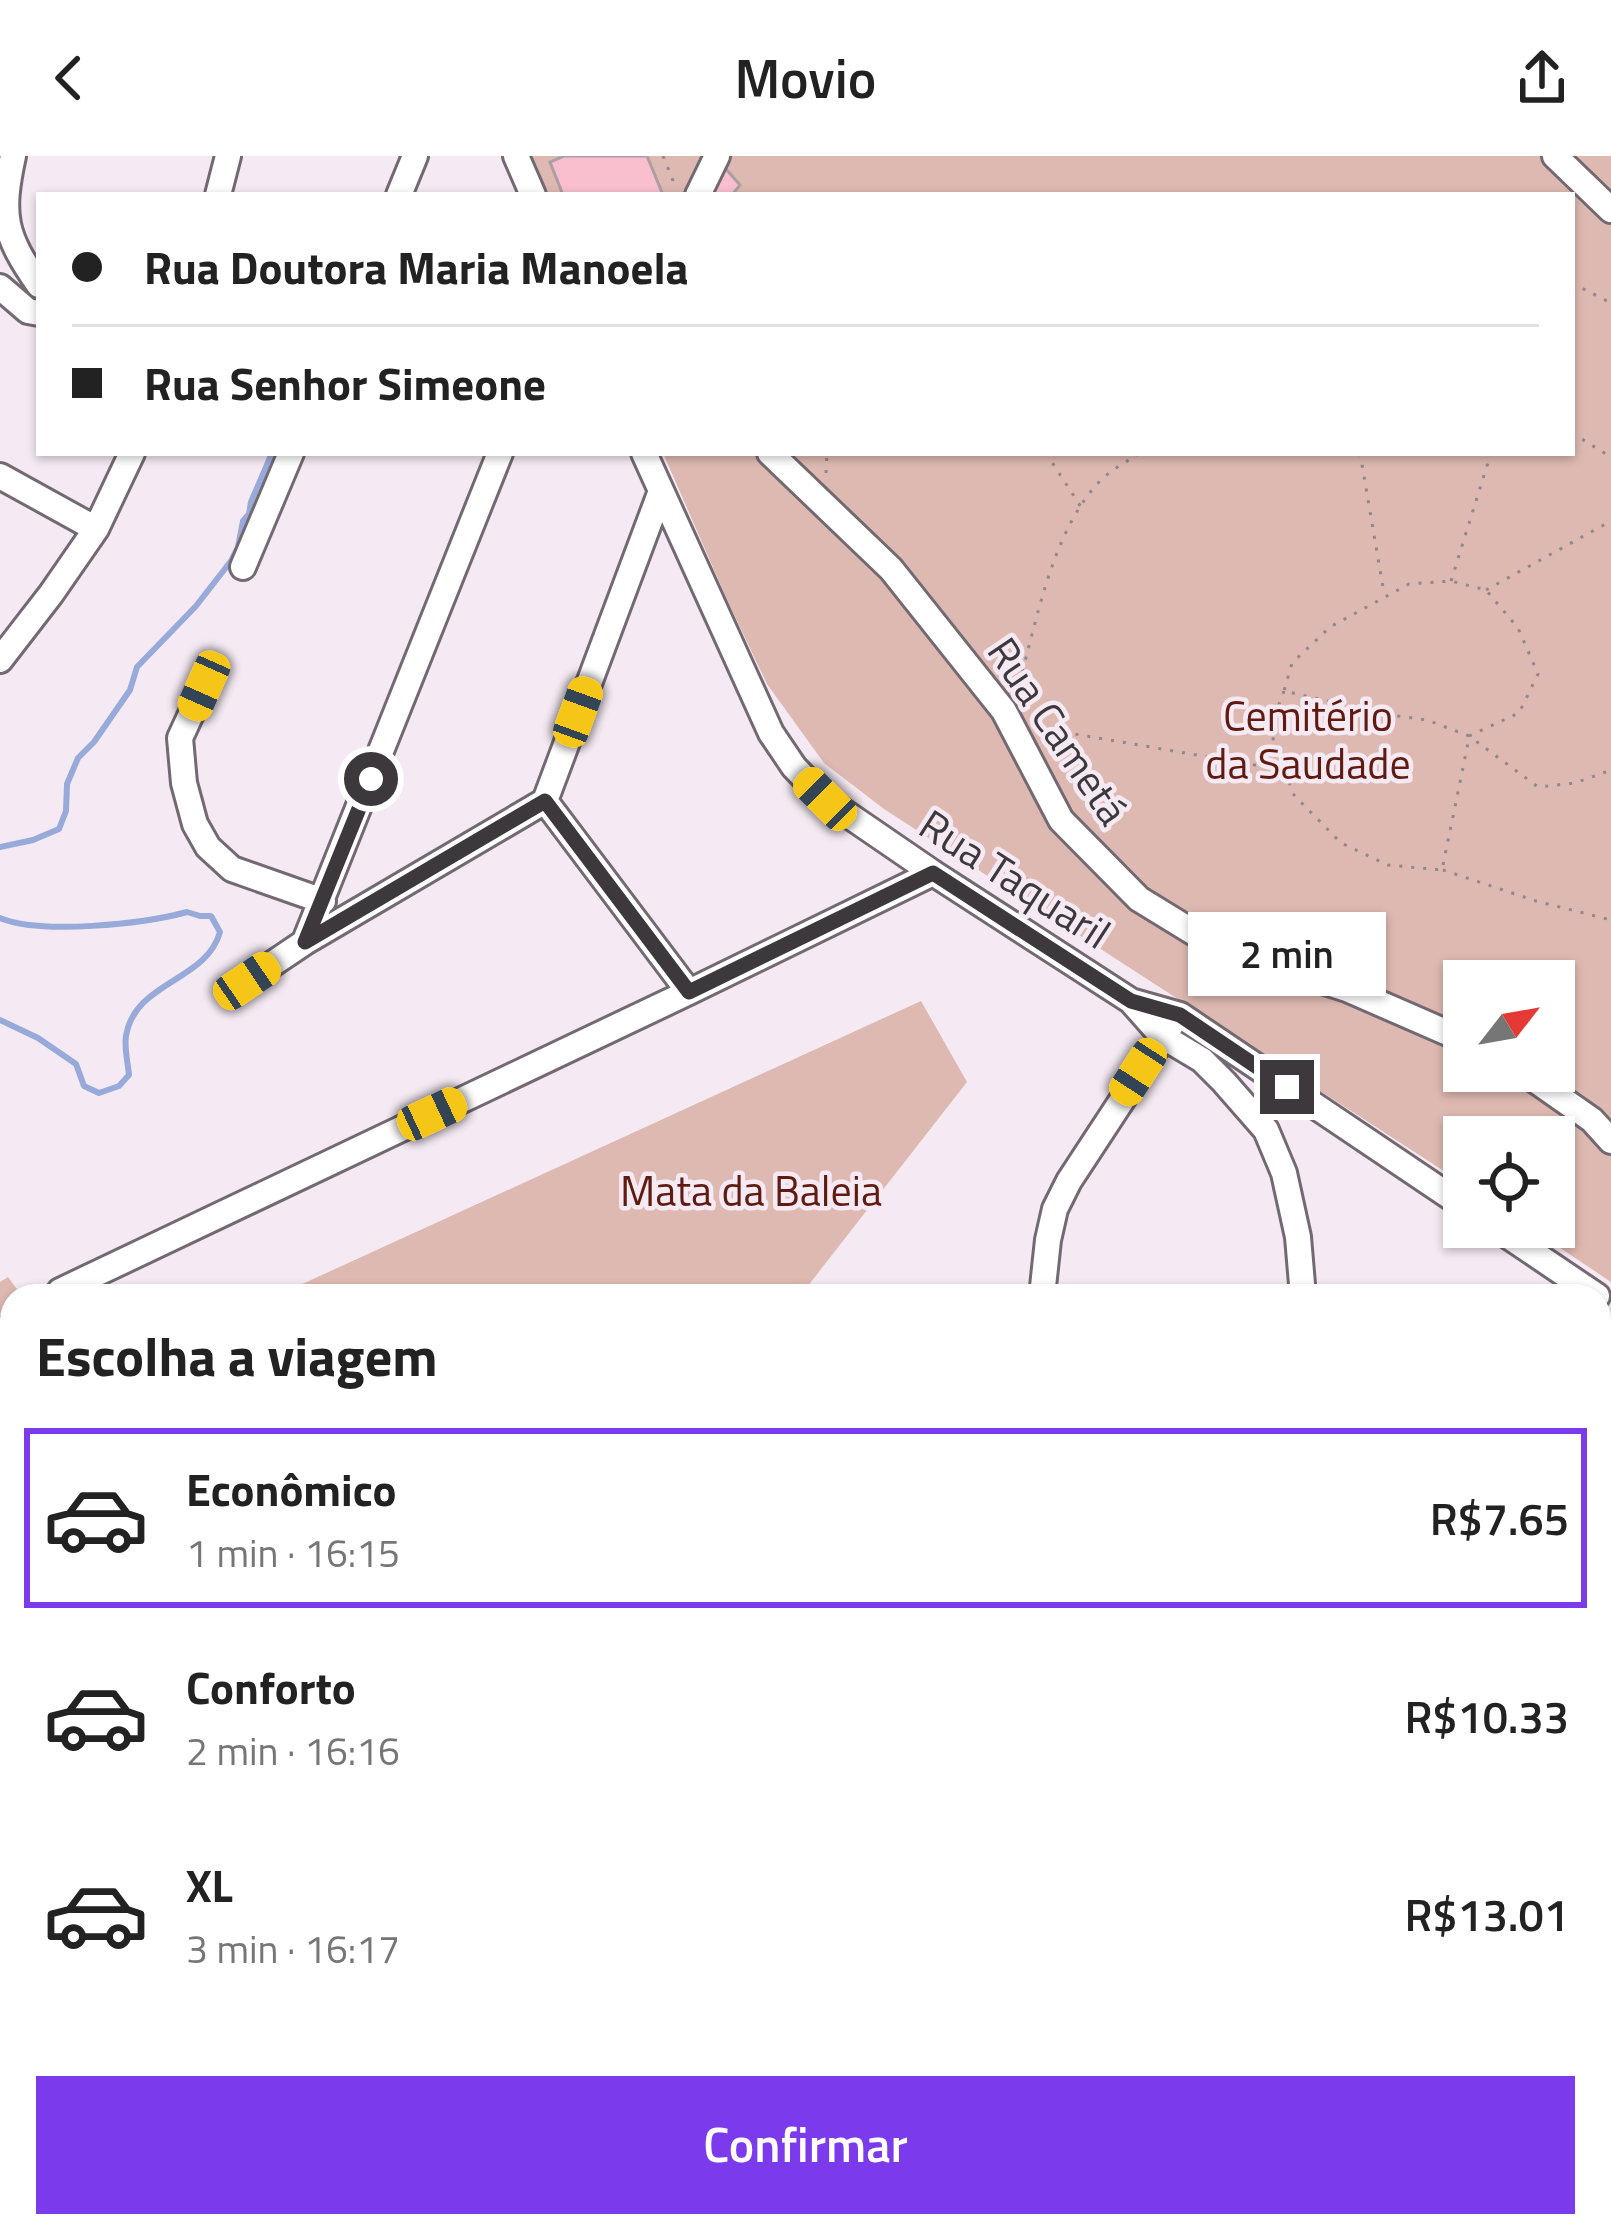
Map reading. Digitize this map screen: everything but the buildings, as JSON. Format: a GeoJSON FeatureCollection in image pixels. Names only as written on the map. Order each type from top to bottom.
{"type":"FeatureCollection","features":[{"type":"Feature","properties":{"kind":"street"},"geometry":{"type":"LineString","coordinates":[[14,156],[1,193],[3,224],[36,281]]}},
{"type":"Feature","properties":{"kind":"street"},"geometry":{"type":"LineString","coordinates":[[219,192],[228,156]]}},
{"type":"Feature","properties":{"kind":"street"},"geometry":{"type":"LineString","coordinates":[[400,192],[415,156]]}},
{"type":"Feature","properties":{"kind":"street"},"geometry":{"type":"LineString","coordinates":[[516,156],[532,192]]}},
{"type":"Feature","properties":{"kind":"street"},"geometry":{"type":"LineString","coordinates":[[699,192],[717,156]]}},
{"type":"Feature","properties":{"kind":"street"},"geometry":{"type":"LineString","coordinates":[[1555,156],[1611,210]]}},
{"type":"Feature","properties":{"kind":"street"},"geometry":{"type":"LineString","coordinates":[[0,287],[36,312]]}},
{"type":"Feature","properties":{"kind":"street"},"geometry":{"type":"LineString","coordinates":[[0,660],[96,530],[131,456]]}},
{"type":"Feature","properties":{"kind":"street"},"geometry":{"type":"LineString","coordinates":[[243,567],[290,456]]}},
{"type":"Feature","properties":{"kind":"street"},"geometry":{"type":"LineString","coordinates":[[305,942],[499,456]]}},
{"type":"Feature","properties":{"kind":"street","name":"Rua Taquaril"},"geometry":{"type":"LineString","coordinates":[[645,456],[771,733],[794,767],[825,799],[1131,1001],[1162,1036],[1202,1060],[1266,1130],[1284,1173],[1303,1284]]}},
{"type":"Feature","properties":{"kind":"street","name":"Rua Cametá"},"geometry":{"type":"LineString","coordinates":[[773,456],[891,569],[1004,711],[1061,820],[1138,899],[1220,948],[1347,989],[1443,1031]]}},
{"type":"Feature","properties":{"kind":"street"},"geometry":{"type":"LineString","coordinates":[[0,476],[96,530]]}},
{"type":"Feature","properties":{"kind":"street"},"geometry":{"type":"LineString","coordinates":[[247,981],[545,801],[661,490]]}},
{"type":"Feature","properties":{"kind":"street"},"geometry":{"type":"LineString","coordinates":[[204,686],[180,738],[184,783],[195,824],[208,848],[232,869],[323,902]]}},
{"type":"Feature","properties":{"kind":"street"},"geometry":{"type":"LineString","coordinates":[[545,801],[689,992]]}},
{"type":"Feature","properties":{"kind":"street"},"geometry":{"type":"LineString","coordinates":[[75,1284],[933,873]]}},
{"type":"Feature","properties":{"kind":"street"},"geometry":{"type":"LineString","coordinates":[[1131,1001],[1180,1015],[1443,1192]]}},
{"type":"Feature","properties":{"kind":"street"},"geometry":{"type":"LineString","coordinates":[[1043,1284],[1048,1240],[1062,1195],[1180,1015]]}},
{"type":"Feature","properties":{"kind":"street"},"geometry":{"type":"LineString","coordinates":[[1552,1092],[1592,1120],[1611,1141]]}},
{"type":"Feature","properties":{"kind":"street"},"geometry":{"type":"LineString","coordinates":[[1526,1248],[1579,1284]]}},
{"type":"Feature","properties":{"kind":"path"},"geometry":{"type":"LineString","coordinates":[[663,156],[678,192]]}},
{"type":"Feature","properties":{"kind":"path"},"geometry":{"type":"LineString","coordinates":[[1575,285],[1611,303]]}},
{"type":"Feature","properties":{"kind":"path"},"geometry":{"type":"LineString","coordinates":[[1575,435],[1611,457]]}},
{"type":"Feature","properties":{"kind":"path"},"geometry":{"type":"LineString","coordinates":[[1048,456],[1081,508]]}},
{"type":"Feature","properties":{"kind":"path"},"geometry":{"type":"LineString","coordinates":[[1001,674],[1020,680],[1067,527],[1102,479],[1136,456]]}},
{"type":"Feature","properties":{"kind":"path"},"geometry":{"type":"LineString","coordinates":[[1361,456],[1384,596]]}},
{"type":"Feature","properties":{"kind":"path"},"geometry":{"type":"LineString","coordinates":[[1451,581],[1490,456]]}},
{"type":"Feature","properties":{"kind":"path"},"geometry":{"type":"LineString","coordinates":[[1486,590],[1611,521]]}},
{"type":"Feature","properties":{"kind":"path"},"geometry":{"type":"LineString","coordinates":[[1469,736],[1519,713],[1538,674],[1518,628],[1486,590],[1451,581],[1409,584],[1330,627],[1292,663],[1276,712],[1273,741],[1294,795],[1341,843],[1388,865],[1442,870],[1611,920]]}},
{"type":"Feature","properties":{"kind":"path"},"geometry":{"type":"LineString","coordinates":[[1284,691],[1427,720],[1469,736],[1538,787],[1575,783],[1611,770]]}},
{"type":"Feature","properties":{"kind":"path"},"geometry":{"type":"LineString","coordinates":[[1011,724],[1284,770]]}},
{"type":"Feature","properties":{"kind":"path"},"geometry":{"type":"LineString","coordinates":[[1442,870],[1469,736]]}},
{"type":"Feature","properties":{"kind":"green space","name":"Cemitério da Saudade"},"geometry":{"type":"Polygon","coordinates":[[[531,156],[1611,156],[1611,1282],[1560,1248],[1575,1248],[1575,1116],[1443,1116],[1443,1170],[884,809],[824,763],[767,684],[664,456],[1575,456],[1575,192],[548,192],[531,156]]]}},
{"type":"Feature","properties":{"kind":"green space","name":"Mata da Baleia"},"geometry":{"type":"Polygon","coordinates":[[[921,1001],[967,1082],[809,1284],[302,1284],[921,1001]]]}},
{"type":"Feature","properties":{"kind":"waterway"},"geometry":{"type":"LineString","coordinates":[[0,847],[59,829],[66,811],[67,784],[78,758],[130,690],[137,667],[196,606],[231,561],[271,456]]}},
{"type":"Feature","properties":{"kind":"waterway"},"geometry":{"type":"LineString","coordinates":[[0,918],[66,927],[187,912],[211,916],[220,932],[201,962],[156,992],[132,1018],[126,1041],[129,1075],[119,1086],[99,1093],[84,1086],[76,1064],[0,1020]]}},
{"type":"Feature","properties":{"kind":"route"},"geometry":{"type":"LineString","coordinates":[[371,779],[305,942],[545,801],[689,992],[933,873],[1131,1001],[1180,1015],[1287,1087]]}}]}
